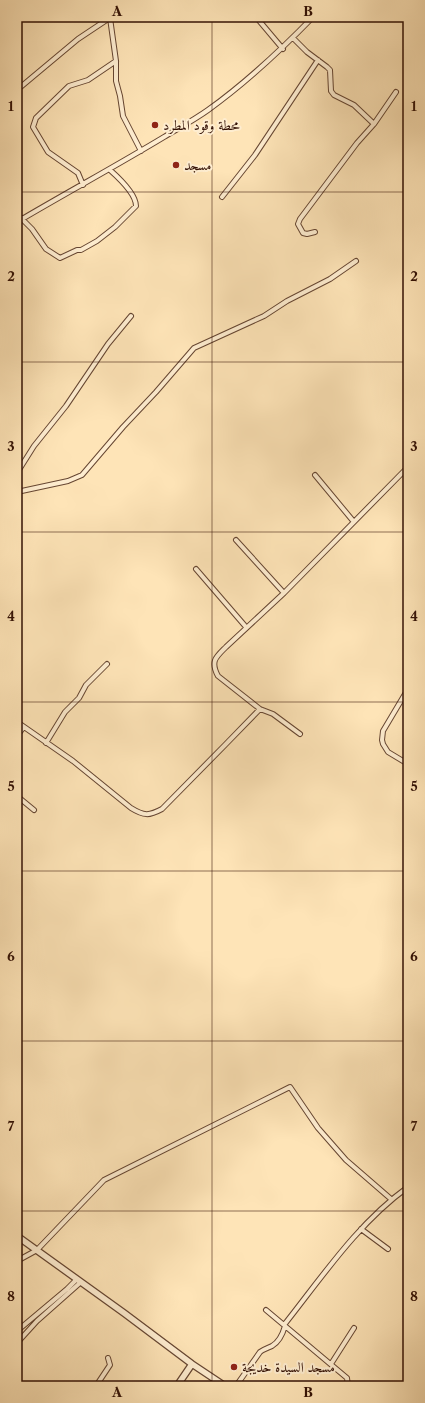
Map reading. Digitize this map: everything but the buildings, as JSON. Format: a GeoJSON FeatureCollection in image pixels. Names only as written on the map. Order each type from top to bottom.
{"type":"FeatureCollection","features":[{"type":"Feature","properties":{"kind":"street"},"geometry":{"type":"LineString","coordinates":[[17,90],[78,39],[111,17],[116,61],[116,81],[123,116],[141,151]]}},
{"type":"Feature","properties":{"kind":"street"},"geometry":{"type":"LineString","coordinates":[[256,17],[282,49]]}},
{"type":"Feature","properties":{"kind":"street"},"geometry":{"type":"LineString","coordinates":[[17,222],[110,170],[208,110],[248,80],[282,49],[313,17]]}},
{"type":"Feature","properties":{"kind":"street"},"geometry":{"type":"LineString","coordinates":[[293,38],[307,52],[330,70],[331,91],[334,95],[354,106],[374,124]]}},
{"type":"Feature","properties":{"kind":"street"},"geometry":{"type":"LineString","coordinates":[[222,197],[255,155],[318,60]]}},
{"type":"Feature","properties":{"kind":"street"},"geometry":{"type":"LineString","coordinates":[[82,185],[78,173],[48,152],[33,127],[36,118],[69,86],[88,80],[116,61]]}},
{"type":"Feature","properties":{"kind":"street"},"geometry":{"type":"LineString","coordinates":[[315,232],[307,234],[303,233],[298,224],[300,219],[357,143],[374,124],[396,92]]}},
{"type":"Feature","properties":{"kind":"street"},"geometry":{"type":"LineString","coordinates":[[17,214],[46,248],[60,258],[91,244],[116,227],[136,206],[135,200],[126,186],[110,170]]}},
{"type":"Feature","properties":{"kind":"street"},"geometry":{"type":"LineString","coordinates":[[17,492],[68,481],[82,475],[194,348],[264,316],[287,301],[330,279],[356,262]]}},
{"type":"Feature","properties":{"kind":"street"},"geometry":{"type":"LineString","coordinates":[[17,474],[34,446],[66,406],[108,344],[131,316]]}},
{"type":"Feature","properties":{"kind":"street"},"geometry":{"type":"LineString","coordinates":[[300,734],[273,714],[260,709],[218,676],[214,669],[214,662],[218,655],[246,627],[284,593],[408,467]]}},
{"type":"Feature","properties":{"kind":"street"},"geometry":{"type":"LineString","coordinates":[[315,475],[354,522]]}},
{"type":"Feature","properties":{"kind":"street"},"geometry":{"type":"LineString","coordinates":[[236,540],[284,593]]}},
{"type":"Feature","properties":{"kind":"street"},"geometry":{"type":"LineString","coordinates":[[196,569],[246,627]]}},
{"type":"Feature","properties":{"kind":"street"},"geometry":{"type":"LineString","coordinates":[[46,743],[65,712],[79,698],[86,685],[107,664]]}},
{"type":"Feature","properties":{"kind":"street"},"geometry":{"type":"LineString","coordinates":[[408,689],[382,735],[383,744],[388,752],[408,764]]}},
{"type":"Feature","properties":{"kind":"street"},"geometry":{"type":"LineString","coordinates":[[17,722],[23,728],[73,761],[131,808],[142,814],[152,814],[162,809],[260,709]]}},
{"type":"Feature","properties":{"kind":"street"},"geometry":{"type":"LineString","coordinates":[[17,736],[23,728]]}},
{"type":"Feature","properties":{"kind":"street"},"geometry":{"type":"LineString","coordinates":[[17,796],[34,810]]}},
{"type":"Feature","properties":{"kind":"street"},"geometry":{"type":"LineString","coordinates":[[17,1262],[37,1250],[104,1180],[290,1087],[318,1128],[346,1160],[391,1199]]}},
{"type":"Feature","properties":{"kind":"street"},"geometry":{"type":"LineString","coordinates":[[236,1386],[262,1351],[276,1343],[283,1332],[284,1325],[361,1229],[391,1199],[408,1187]]}},
{"type":"Feature","properties":{"kind":"street"},"geometry":{"type":"LineString","coordinates":[[361,1229],[388,1249]]}},
{"type":"Feature","properties":{"kind":"street"},"geometry":{"type":"LineString","coordinates":[[17,1236],[224,1386]]}},
{"type":"Feature","properties":{"kind":"street"},"geometry":{"type":"LineString","coordinates":[[17,1331],[79,1280]]}},
{"type":"Feature","properties":{"kind":"street"},"geometry":{"type":"LineString","coordinates":[[17,1343],[79,1280]]}},
{"type":"Feature","properties":{"kind":"street"},"geometry":{"type":"LineString","coordinates":[[266,1310],[347,1378],[348,1386]]}},
{"type":"Feature","properties":{"kind":"street"},"geometry":{"type":"LineString","coordinates":[[331,1364],[354,1328]]}},
{"type":"Feature","properties":{"kind":"street"},"geometry":{"type":"LineString","coordinates":[[96,1386],[110,1365],[108,1358]]}},
{"type":"Feature","properties":{"kind":"street"},"geometry":{"type":"LineString","coordinates":[[177,1386],[192,1364]]}},
{"type":"Feature","properties":{"kind":"place","name":"محطة وقود المطرد"},"geometry":{"type":"Point","coordinates":[155,125]}},
{"type":"Feature","properties":{"kind":"place","name":"مسجد"},"geometry":{"type":"Point","coordinates":[176,165]}},
{"type":"Feature","properties":{"kind":"place","name":"مسجد السيدة خديجة"},"geometry":{"type":"Point","coordinates":[234,1367]}}]}
